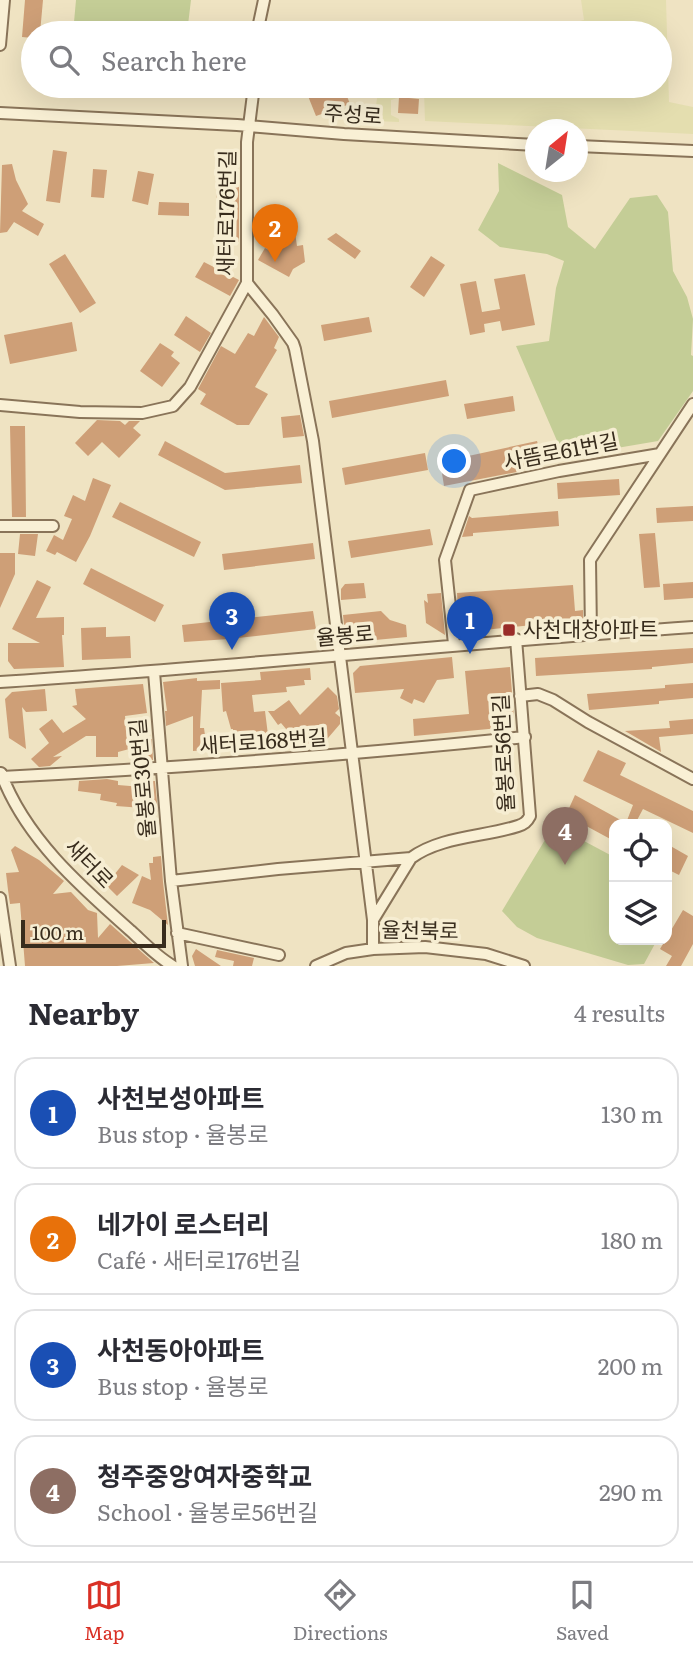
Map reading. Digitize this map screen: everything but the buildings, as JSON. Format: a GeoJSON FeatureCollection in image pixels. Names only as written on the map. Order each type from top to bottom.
{"type":"FeatureCollection","features":[{"type":"Feature","properties":{"kind":"street"},"geometry":{"type":"LineString","coordinates":[[0,45],[4,0]]}},
{"type":"Feature","properties":{"kind":"street"},"geometry":{"type":"LineString","coordinates":[[260,21],[264,0]]}},
{"type":"Feature","properties":{"kind":"street","name":"새터로176번길"},"geometry":{"type":"LineString","coordinates":[[0,405],[80,412],[142,413],[173,406],[190,387],[247,282],[249,127],[253,98]]}},
{"type":"Feature","properties":{"kind":"street","name":"주성로"},"geometry":{"type":"LineString","coordinates":[[0,113],[525,144]]}},
{"type":"Feature","properties":{"kind":"street"},"geometry":{"type":"LineString","coordinates":[[588,146],[693,151]]}},
{"type":"Feature","properties":{"kind":"street"},"geometry":{"type":"LineString","coordinates":[[247,282],[274,315],[295,349],[313,441],[373,920],[373,949]]}},
{"type":"Feature","properties":{"kind":"street"},"geometry":{"type":"LineString","coordinates":[[592,634],[590,560],[693,404]]}},
{"type":"Feature","properties":{"kind":"street","name":"사뜸로61번길"},"geometry":{"type":"LineString","coordinates":[[454,645],[445,560],[470,490],[660,454]]}},
{"type":"Feature","properties":{"kind":"street"},"geometry":{"type":"LineString","coordinates":[[0,526],[53,526]]}},
{"type":"Feature","properties":{"kind":"street","name":"율봉로"},"geometry":{"type":"LineString","coordinates":[[0,682],[154,672],[516,639],[693,627]]}},
{"type":"Feature","properties":{"kind":"street","name":"율봉로56번길"},"geometry":{"type":"LineString","coordinates":[[171,881],[411,858],[421,851],[527,822],[530,816],[516,639]]}},
{"type":"Feature","properties":{"kind":"street","name":"율봉로30번길"},"geometry":{"type":"LineString","coordinates":[[154,672],[171,881],[182,966]]}},
{"type":"Feature","properties":{"kind":"street"},"geometry":{"type":"LineString","coordinates":[[520,696],[538,694],[553,700],[693,779]]}},
{"type":"Feature","properties":{"kind":"street","name":"새터로168번길"},"geometry":{"type":"LineString","coordinates":[[1,773],[163,769],[353,755],[525,737]]}},
{"type":"Feature","properties":{"kind":"street","name":"새터로"},"geometry":{"type":"LineString","coordinates":[[1,773],[12,801],[39,839],[79,884],[171,965]]}},
{"type":"Feature","properties":{"kind":"street"},"geometry":{"type":"LineString","coordinates":[[0,793],[12,801]]}},
{"type":"Feature","properties":{"kind":"street"},"geometry":{"type":"LineString","coordinates":[[373,920],[411,858]]}},
{"type":"Feature","properties":{"kind":"street"},"geometry":{"type":"LineString","coordinates":[[0,898],[9,966]]}},
{"type":"Feature","properties":{"kind":"street"},"geometry":{"type":"LineString","coordinates":[[177,933],[279,955]]}},
{"type":"Feature","properties":{"kind":"street","name":"율천북로"},"geometry":{"type":"LineString","coordinates":[[316,966],[346,953],[373,949],[456,949],[486,954],[524,966]]}},
{"type":"Feature","properties":{"kind":"street"},"geometry":{"type":"LineString","coordinates":[[156,966],[171,965]]}},
{"type":"Feature","properties":{"kind":"shaded area"},"geometry":{"type":"Polygon","coordinates":[[[581,0],[666,0],[667,21],[580,21],[584,20],[581,0]]]}},
{"type":"Feature","properties":{"kind":"shaded area"},"geometry":{"type":"Polygon","coordinates":[[[377,98],[398,98],[391,100],[391,115],[399,119],[399,122],[374,121],[377,98]]]}},
{"type":"Feature","properties":{"kind":"shaded area"},"geometry":{"type":"Polygon","coordinates":[[[424,98],[669,98],[669,102],[693,107],[693,134],[588,129],[588,119],[525,119],[525,126],[425,121],[424,98]]]}},
{"type":"Feature","properties":{"kind":"green space"},"geometry":{"type":"Polygon","coordinates":[[[76,0],[191,0],[188,21],[74,21],[76,0]]]}},
{"type":"Feature","properties":{"kind":"green space"},"geometry":{"type":"Polygon","coordinates":[[[498,163],[525,176],[525,182],[536,182],[562,195],[568,227],[595,249],[630,198],[657,195],[668,212],[673,271],[687,297],[693,319],[693,391],[658,441],[564,457],[516,346],[549,341],[556,288],[564,261],[547,254],[500,247],[478,230],[499,191],[498,163]]]}},
{"type":"Feature","properties":{"kind":"green space"},"geometry":{"type":"Polygon","coordinates":[[[554,825],[609,854],[609,945],[654,945],[644,964],[628,965],[537,938],[517,927],[502,911],[554,825]]]}},
{"type":"Feature","properties":{"kind":"place","name":"네가이 로스터리"},"geometry":{"type":"Point","coordinates":[275,262]}},
{"type":"Feature","properties":{"kind":"place","name":"사천대창아파트"},"geometry":{"type":"Point","coordinates":[509,630]}},
{"type":"Feature","properties":{"kind":"place","name":"사천동아아파트"},"geometry":{"type":"Point","coordinates":[232,650]}},
{"type":"Feature","properties":{"kind":"place","name":"사천보성아파트"},"geometry":{"type":"Point","coordinates":[470,654]}},
{"type":"Feature","properties":{"kind":"place","name":"청주중앙여자중학교"},"geometry":{"type":"Point","coordinates":[565,865]}}]}
